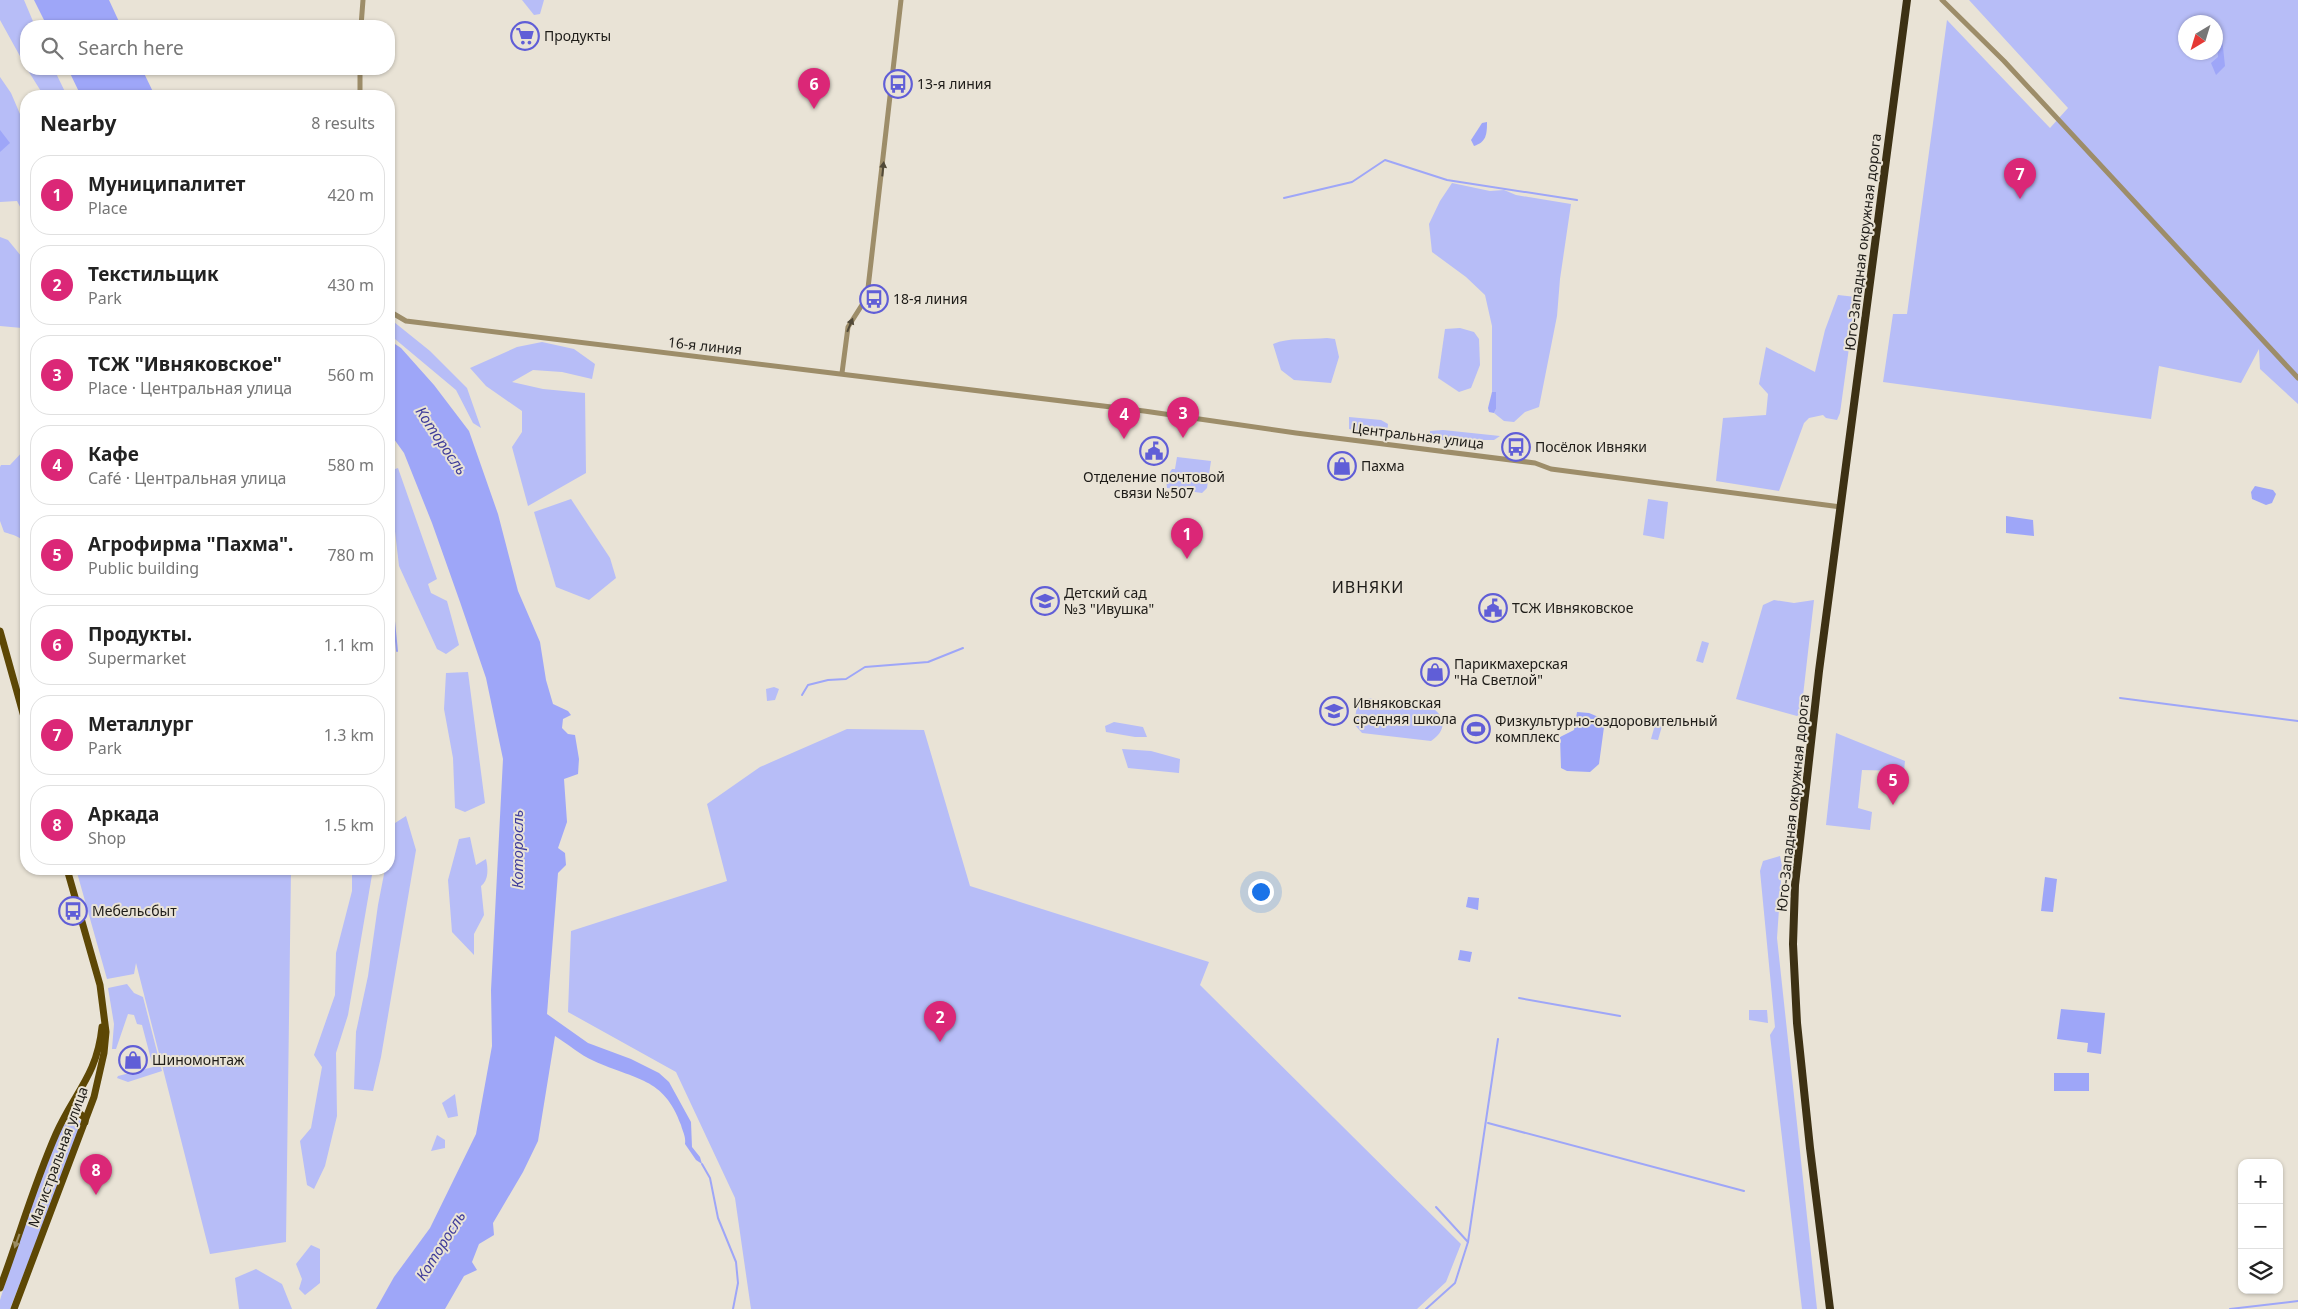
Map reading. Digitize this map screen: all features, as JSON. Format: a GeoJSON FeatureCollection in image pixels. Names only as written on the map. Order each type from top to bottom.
{"type":"FeatureCollection","features":[{"type":"Feature","properties":{"kind":"highway","name":"Юго-Западная окружная дорога"},"geometry":{"type":"LineString","coordinates":[[1828,1309],[1799,1042],[1793,924],[1799,836],[1907,0]]}},
{"type":"Feature","properties":{"kind":"main road"},"geometry":{"type":"LineString","coordinates":[[0,631],[20,703]]}},
{"type":"Feature","properties":{"kind":"main road","name":"Магистральная улица"},"geometry":{"type":"LineString","coordinates":[[14,1309],[84,1125],[102,1070],[106,1032],[97,974],[69,875]]}},
{"type":"Feature","properties":{"kind":"main road","name":"Магистральная улица"},"geometry":{"type":"LineString","coordinates":[[0,1288],[43,1165],[64,1116],[93,1069],[101,1034],[103,1010]]}},
{"type":"Feature","properties":{"kind":"main road"},"geometry":{"type":"LineString","coordinates":[[93,1069],[102,1070]]}},
{"type":"Feature","properties":{"kind":"main road"},"geometry":{"type":"LineString","coordinates":[[64,1116],[71,1112],[79,1113],[85,1118],[84,1125]]}},
{"type":"Feature","properties":{"kind":"street"},"geometry":{"type":"LineString","coordinates":[[361,20],[363,0]]}},
{"type":"Feature","properties":{"kind":"street"},"geometry":{"type":"LineString","coordinates":[[842,373],[848,327],[867,297],[901,0]]}},
{"type":"Feature","properties":{"kind":"street"},"geometry":{"type":"LineString","coordinates":[[1942,0],[2004,61],[2298,378]]}},
{"type":"Feature","properties":{"kind":"street"},"geometry":{"type":"LineString","coordinates":[[360,75],[360,90]]}},
{"type":"Feature","properties":{"kind":"street","name":"16-я линия"},"geometry":{"type":"LineString","coordinates":[[395,315],[406,321],[1021,396]]}},
{"type":"Feature","properties":{"kind":"street","name":"Центральная улица"},"geometry":{"type":"LineString","coordinates":[[1021,396],[1296,433],[1491,456],[1535,463],[1551,469],[1841,507]]}},
{"type":"Feature","properties":{"kind":"shaded area"},"geometry":{"type":"Polygon","coordinates":[[[0,0],[24,0],[32,20],[20,20],[20,56],[0,20],[0,0]]]}},
{"type":"Feature","properties":{"kind":"shaded area"},"geometry":{"type":"Polygon","coordinates":[[[522,0],[544,0],[540,14],[534,15],[522,0]]]}},
{"type":"Feature","properties":{"kind":"shaded area"},"geometry":{"type":"Polygon","coordinates":[[[1969,0],[2298,0],[2298,404],[2260,369],[2259,349],[2241,383],[2159,366],[2151,419],[1883,382],[1893,314],[1907,314],[1947,20],[2050,128],[2068,108],[1969,0]]]}},
{"type":"Feature","properties":{"kind":"shaded area"},"geometry":{"type":"Polygon","coordinates":[[[31,75],[57,75],[64,90],[40,90],[31,75]]]}},
{"type":"Feature","properties":{"kind":"shaded area"},"geometry":{"type":"Polygon","coordinates":[[[0,77],[11,93],[20,114],[20,207],[17,201],[0,202],[0,77]]]}},
{"type":"Feature","properties":{"kind":"shaded area"},"geometry":{"type":"Polygon","coordinates":[[[1452,183],[1490,191],[1504,190],[1516,195],[1571,204],[1560,279],[1557,316],[1539,407],[1525,412],[1514,422],[1504,421],[1494,413],[1496,409],[1496,392],[1492,392],[1492,326],[1485,295],[1466,277],[1432,252],[1429,224],[1440,201],[1452,183]]]}},
{"type":"Feature","properties":{"kind":"shaded area"},"geometry":{"type":"Polygon","coordinates":[[[0,237],[8,240],[20,255],[20,328],[0,326],[0,237]]]}},
{"type":"Feature","properties":{"kind":"shaded area"},"geometry":{"type":"Polygon","coordinates":[[[1838,295],[1856,297],[1840,413],[1837,420],[1826,418],[1823,415],[1809,418],[1804,423],[1779,491],[1716,481],[1723,418],[1766,415],[1768,394],[1759,384],[1766,347],[1815,372],[1825,330],[1838,295]]]}},
{"type":"Feature","properties":{"kind":"shaded area"},"geometry":{"type":"Polygon","coordinates":[[[395,323],[430,351],[467,388],[481,428],[473,423],[456,390],[395,339],[395,323]]]}},
{"type":"Feature","properties":{"kind":"shaded area"},"geometry":{"type":"Polygon","coordinates":[[[1460,328],[1474,332],[1479,339],[1480,365],[1471,388],[1459,392],[1438,378],[1445,329],[1460,328]]]}},
{"type":"Feature","properties":{"kind":"shaded area"},"geometry":{"type":"Polygon","coordinates":[[[1335,339],[1339,357],[1331,383],[1294,380],[1281,370],[1273,344],[1292,340],[1335,339]]]}},
{"type":"Feature","properties":{"kind":"shaded area"},"geometry":{"type":"Polygon","coordinates":[[[542,342],[574,349],[595,364],[592,379],[562,372],[533,370],[512,382],[543,389],[585,393],[586,473],[528,506],[512,447],[522,432],[522,411],[486,386],[470,368],[517,347],[542,342]]]}},
{"type":"Feature","properties":{"kind":"shaded area"},"geometry":{"type":"Polygon","coordinates":[[[1349,417],[1381,420],[1388,424],[1387,434],[1381,436],[1349,429],[1349,417]]]}},
{"type":"Feature","properties":{"kind":"shaded area"},"geometry":{"type":"Polygon","coordinates":[[[1443,430],[1500,436],[1494,440],[1443,440],[1430,436],[1430,431],[1443,430]]]}},
{"type":"Feature","properties":{"kind":"shaded area"},"geometry":{"type":"Polygon","coordinates":[[[20,454],[20,538],[4,532],[0,521],[0,467],[1,465],[10,465],[20,454]]]}},
{"type":"Feature","properties":{"kind":"shaded area"},"geometry":{"type":"Polygon","coordinates":[[[1177,457],[1211,461],[1207,488],[1202,493],[1167,488],[1166,478],[1172,469],[1175,469],[1177,457]]]}},
{"type":"Feature","properties":{"kind":"shaded area"},"geometry":{"type":"Polygon","coordinates":[[[398,468],[437,579],[428,584],[431,593],[447,601],[459,645],[446,654],[437,649],[399,566],[395,531],[395,469],[398,468]]]}},
{"type":"Feature","properties":{"kind":"shaded area"},"geometry":{"type":"Polygon","coordinates":[[[571,499],[610,558],[616,578],[589,600],[556,587],[534,512],[571,499]]]}},
{"type":"Feature","properties":{"kind":"shaded area"},"geometry":{"type":"Polygon","coordinates":[[[1648,499],[1668,502],[1664,539],[1643,535],[1648,499]]]}},
{"type":"Feature","properties":{"kind":"shaded area"},"geometry":{"type":"Polygon","coordinates":[[[1774,600],[1794,603],[1814,600],[1801,713],[1797,716],[1736,699],[1763,605],[1774,600]]]}},
{"type":"Feature","properties":{"kind":"shaded area"},"geometry":{"type":"Polygon","coordinates":[[[1702,641],[1709,643],[1703,663],[1696,661],[1702,641]]]}},
{"type":"Feature","properties":{"kind":"shaded area"},"geometry":{"type":"Polygon","coordinates":[[[468,672],[485,803],[465,812],[455,808],[453,758],[444,709],[446,673],[468,672]]]}},
{"type":"Feature","properties":{"kind":"shaded area"},"geometry":{"type":"Polygon","coordinates":[[[774,687],[779,689],[775,700],[767,701],[766,689],[774,687]]]}},
{"type":"Feature","properties":{"kind":"shaded area"},"geometry":{"type":"Polygon","coordinates":[[[1369,698],[1431,707],[1440,715],[1442,720],[1443,724],[1440,733],[1431,741],[1362,733],[1354,724],[1357,706],[1369,698]]]}},
{"type":"Feature","properties":{"kind":"shaded area"},"geometry":{"type":"Polygon","coordinates":[[[1114,722],[1143,727],[1147,737],[1106,732],[1105,726],[1114,722]]]}},
{"type":"Feature","properties":{"kind":"shaded area"},"geometry":{"type":"Polygon","coordinates":[[[1655,725],[1662,726],[1658,740],[1651,739],[1655,725]]]}},
{"type":"Feature","properties":{"kind":"shaded area"},"geometry":{"type":"Polygon","coordinates":[[[847,729],[924,730],[970,886],[1209,962],[1200,985],[1461,1244],[1446,1282],[1417,1309],[751,1309],[735,1198],[676,1072],[568,1012],[571,931],[727,881],[707,804],[760,767],[847,729]]]}},
{"type":"Feature","properties":{"kind":"shaded area"},"geometry":{"type":"Polygon","coordinates":[[[1836,733],[1905,761],[1904,771],[1862,770],[1858,808],[1872,812],[1870,830],[1826,825],[1836,733]]]}},
{"type":"Feature","properties":{"kind":"shaded area"},"geometry":{"type":"Polygon","coordinates":[[[1122,749],[1151,751],[1180,759],[1179,773],[1128,768],[1122,749]]]}},
{"type":"Feature","properties":{"kind":"shaded area"},"geometry":{"type":"Polygon","coordinates":[[[406,816],[416,850],[381,1057],[373,1091],[354,1089],[356,1032],[368,976],[378,905],[384,875],[395,875],[395,823],[406,816]]]}},
{"type":"Feature","properties":{"kind":"shaded area"},"geometry":{"type":"Polygon","coordinates":[[[470,837],[476,865],[486,859],[487,870],[487,877],[481,886],[484,915],[474,934],[474,955],[452,932],[448,880],[459,839],[470,837]]]}},
{"type":"Feature","properties":{"kind":"shaded area"},"geometry":{"type":"Polygon","coordinates":[[[1780,856],[1782,866],[1777,938],[1817,1309],[1802,1309],[1770,1035],[1775,1027],[1760,871],[1763,861],[1780,856]]]}},
{"type":"Feature","properties":{"kind":"shaded area"},"geometry":{"type":"Polygon","coordinates":[[[78,875],[291,875],[286,1242],[210,1254],[136,963],[134,974],[107,979],[78,875]]]}},
{"type":"Feature","properties":{"kind":"shaded area"},"geometry":{"type":"Polygon","coordinates":[[[352,875],[372,875],[348,1015],[336,1053],[337,1116],[325,1166],[314,1189],[307,1185],[300,1141],[311,1128],[322,1067],[314,1055],[335,995],[336,953],[352,891],[352,875]]]}},
{"type":"Feature","properties":{"kind":"shaded area"},"geometry":{"type":"Polygon","coordinates":[[[127,984],[134,993],[143,997],[162,1071],[128,1082],[117,1078],[118,1076],[153,1067],[142,1025],[137,1024],[134,1015],[128,1014],[116,1049],[112,1049],[114,1024],[108,988],[127,984]]]}},
{"type":"Feature","properties":{"kind":"shaded area"},"geometry":{"type":"Polygon","coordinates":[[[1749,1010],[1767,1010],[1768,1023],[1749,1020],[1749,1010]]]}},
{"type":"Feature","properties":{"kind":"shaded area"},"geometry":{"type":"Polygon","coordinates":[[[455,1094],[458,1116],[448,1118],[442,1103],[455,1094]]]}},
{"type":"Feature","properties":{"kind":"shaded area"},"geometry":{"type":"Polygon","coordinates":[[[71,1117],[81,1121],[76,1139],[10,1309],[0,1309],[0,1300],[21,1232],[42,1174],[52,1148],[71,1117]]]}},
{"type":"Feature","properties":{"kind":"shaded area"},"geometry":{"type":"Polygon","coordinates":[[[437,1135],[445,1140],[445,1148],[431,1151],[437,1135]]]}},
{"type":"Feature","properties":{"kind":"shaded area"},"geometry":{"type":"Polygon","coordinates":[[[311,1245],[320,1249],[320,1283],[305,1295],[299,1289],[302,1279],[296,1264],[311,1245]]]}},
{"type":"Feature","properties":{"kind":"shaded area"},"geometry":{"type":"Polygon","coordinates":[[[256,1269],[282,1284],[292,1309],[239,1309],[235,1278],[256,1269]]]}},
{"type":"Feature","properties":{"kind":"water"},"geometry":{"type":"Polygon","coordinates":[[[34,0],[109,0],[118,20],[44,20],[34,0]]]}},
{"type":"Feature","properties":{"kind":"water"},"geometry":{"type":"Polygon","coordinates":[[[2223,47],[2225,66],[2216,75],[2211,63],[2214,60],[2223,60],[2223,47]]]}},
{"type":"Feature","properties":{"kind":"water"},"geometry":{"type":"Polygon","coordinates":[[[71,75],[145,75],[152,90],[78,90],[71,75]]]}},
{"type":"Feature","properties":{"kind":"water"},"geometry":{"type":"Polygon","coordinates":[[[1487,122],[1485,137],[1474,146],[1471,140],[1482,123],[1487,122]]]}},
{"type":"Feature","properties":{"kind":"water"},"geometry":{"type":"Polygon","coordinates":[[[0,130],[10,143],[0,152],[0,130]]]}},
{"type":"Feature","properties":{"kind":"water","name":"Которосль"},"geometry":{"type":"Polygon","coordinates":[[[395,344],[401,348],[434,385],[469,431],[498,514],[518,591],[540,642],[546,680],[553,704],[568,711],[571,715],[563,719],[562,728],[568,734],[575,735],[579,759],[578,774],[564,779],[567,822],[558,848],[565,853],[566,865],[558,873],[547,1014],[588,1043],[631,1059],[659,1073],[669,1082],[691,1122],[692,1147],[700,1157],[702,1164],[696,1160],[685,1144],[684,1134],[674,1109],[666,1097],[657,1089],[635,1077],[589,1059],[555,1036],[538,1141],[523,1172],[493,1223],[494,1235],[479,1244],[472,1262],[477,1270],[464,1276],[445,1309],[376,1309],[394,1277],[430,1228],[476,1134],[492,1046],[491,990],[503,759],[486,678],[432,523],[404,453],[395,440],[395,344]]]}},
{"type":"Feature","properties":{"kind":"water"},"geometry":{"type":"Polygon","coordinates":[[[1492,392],[1496,392],[1496,409],[1494,413],[1489,412],[1488,408],[1492,392]]]}},
{"type":"Feature","properties":{"kind":"water"},"geometry":{"type":"Polygon","coordinates":[[[2255,486],[2273,490],[2276,494],[2272,503],[2266,505],[2252,499],[2251,492],[2255,486]]]}},
{"type":"Feature","properties":{"kind":"water"},"geometry":{"type":"Polygon","coordinates":[[[2006,516],[2033,520],[2034,536],[2006,533],[2006,516]]]}},
{"type":"Feature","properties":{"kind":"water"},"geometry":{"type":"Polygon","coordinates":[[[1577,712],[1589,713],[1601,718],[1604,727],[1599,764],[1590,772],[1567,771],[1561,768],[1560,737],[1574,730],[1577,712]]]}},
{"type":"Feature","properties":{"kind":"water"},"geometry":{"type":"Polygon","coordinates":[[[2045,877],[2057,879],[2053,912],[2041,911],[2045,877]]]}},
{"type":"Feature","properties":{"kind":"water"},"geometry":{"type":"Polygon","coordinates":[[[1468,897],[1479,898],[1478,910],[1466,907],[1468,897]]]}},
{"type":"Feature","properties":{"kind":"water"},"geometry":{"type":"Polygon","coordinates":[[[1460,950],[1472,952],[1470,962],[1458,960],[1460,950]]]}},
{"type":"Feature","properties":{"kind":"water"},"geometry":{"type":"Polygon","coordinates":[[[2061,1009],[2105,1013],[2101,1054],[2087,1052],[2088,1043],[2057,1039],[2061,1009]]]}},
{"type":"Feature","properties":{"kind":"water"},"geometry":{"type":"Polygon","coordinates":[[[2054,1073],[2089,1073],[2089,1091],[2054,1091],[2054,1073]]]}},
{"type":"Feature","properties":{"kind":"waterway"},"geometry":{"type":"LineString","coordinates":[[1284,198],[1352,182],[1385,160],[1447,180],[1577,200]]}},
{"type":"Feature","properties":{"kind":"waterway"},"geometry":{"type":"LineString","coordinates":[[395,631],[397,651]]}},
{"type":"Feature","properties":{"kind":"waterway"},"geometry":{"type":"LineString","coordinates":[[802,695],[808,685],[828,680],[846,679],[865,667],[928,662],[963,648]]}},
{"type":"Feature","properties":{"kind":"waterway"},"geometry":{"type":"LineString","coordinates":[[2120,698],[2298,721]]}},
{"type":"Feature","properties":{"kind":"waterway"},"geometry":{"type":"LineString","coordinates":[[1519,998],[1620,1016]]}},
{"type":"Feature","properties":{"kind":"waterway"},"geometry":{"type":"LineString","coordinates":[[1426,1309],[1455,1283],[1468,1242],[1498,1039]]}},
{"type":"Feature","properties":{"kind":"waterway"},"geometry":{"type":"LineString","coordinates":[[1488,1123],[1744,1191]]}},
{"type":"Feature","properties":{"kind":"waterway"},"geometry":{"type":"LineString","coordinates":[[702,1164],[710,1178],[718,1218],[736,1262],[738,1283],[733,1309]]}},
{"type":"Feature","properties":{"kind":"waterway"},"geometry":{"type":"LineString","coordinates":[[1436,1207],[1468,1242]]}},
{"type":"Feature","properties":{"kind":"waterway"},"geometry":{"type":"LineString","coordinates":[[2230,1309],[2298,1301]]}},
{"type":"Feature","properties":{"kind":"place","name":"Продукты"},"geometry":{"type":"Point","coordinates":[525,36]}},
{"type":"Feature","properties":{"kind":"place","name":"13-я линия"},"geometry":{"type":"Point","coordinates":[898,84]}},
{"type":"Feature","properties":{"kind":"place","name":"Продукты."},"geometry":{"type":"Point","coordinates":[814,109]}},
{"type":"Feature","properties":{"kind":"place","name":"Металлург"},"geometry":{"type":"Point","coordinates":[2020,199]}},
{"type":"Feature","properties":{"kind":"place","name":"18-я линия"},"geometry":{"type":"Point","coordinates":[874,299]}},
{"type":"Feature","properties":{"kind":"place","name":"ТСЖ \"Ивняковское\""},"geometry":{"type":"Point","coordinates":[1183,438]}},
{"type":"Feature","properties":{"kind":"place","name":"Кафе"},"geometry":{"type":"Point","coordinates":[1124,439]}},
{"type":"Feature","properties":{"kind":"place","name":"Посёлок Ивняки"},"geometry":{"type":"Point","coordinates":[1516,447]}},
{"type":"Feature","properties":{"kind":"place","name":"Отделение почтовой связи №507"},"geometry":{"type":"Point","coordinates":[1154,451]}},
{"type":"Feature","properties":{"kind":"place","name":"Пахма"},"geometry":{"type":"Point","coordinates":[1342,466]}},
{"type":"Feature","properties":{"kind":"place","name":"Муниципалитет"},"geometry":{"type":"Point","coordinates":[1187,559]}},
{"type":"Feature","properties":{"kind":"place","name":"Детский сад №3 \"Ивушка\""},"geometry":{"type":"Point","coordinates":[1045,601]}},
{"type":"Feature","properties":{"kind":"place","name":"ТСЖ Ивняковское"},"geometry":{"type":"Point","coordinates":[1493,608]}},
{"type":"Feature","properties":{"kind":"place","name":"Парикмахерская \"На Светлой\""},"geometry":{"type":"Point","coordinates":[1435,672]}},
{"type":"Feature","properties":{"kind":"place","name":"Ивняковская средняя школа"},"geometry":{"type":"Point","coordinates":[1334,711]}},
{"type":"Feature","properties":{"kind":"place","name":"Физкультурно-оздоровительный комплекс"},"geometry":{"type":"Point","coordinates":[1476,729]}},
{"type":"Feature","properties":{"kind":"place","name":"Агрофирма \"Пахма\"."},"geometry":{"type":"Point","coordinates":[1893,805]}},
{"type":"Feature","properties":{"kind":"place","name":"Мебельсбыт"},"geometry":{"type":"Point","coordinates":[73,911]}},
{"type":"Feature","properties":{"kind":"place","name":"Текстильщик"},"geometry":{"type":"Point","coordinates":[940,1042]}},
{"type":"Feature","properties":{"kind":"place","name":"Шиномонтаж"},"geometry":{"type":"Point","coordinates":[133,1060]}},
{"type":"Feature","properties":{"kind":"place","name":"Аркада"},"geometry":{"type":"Point","coordinates":[96,1195]}},
{"type":"Feature","properties":{"kind":"district","name":"ИВНЯКИ"},"geometry":{"type":"Point","coordinates":[1368,587]}}]}
